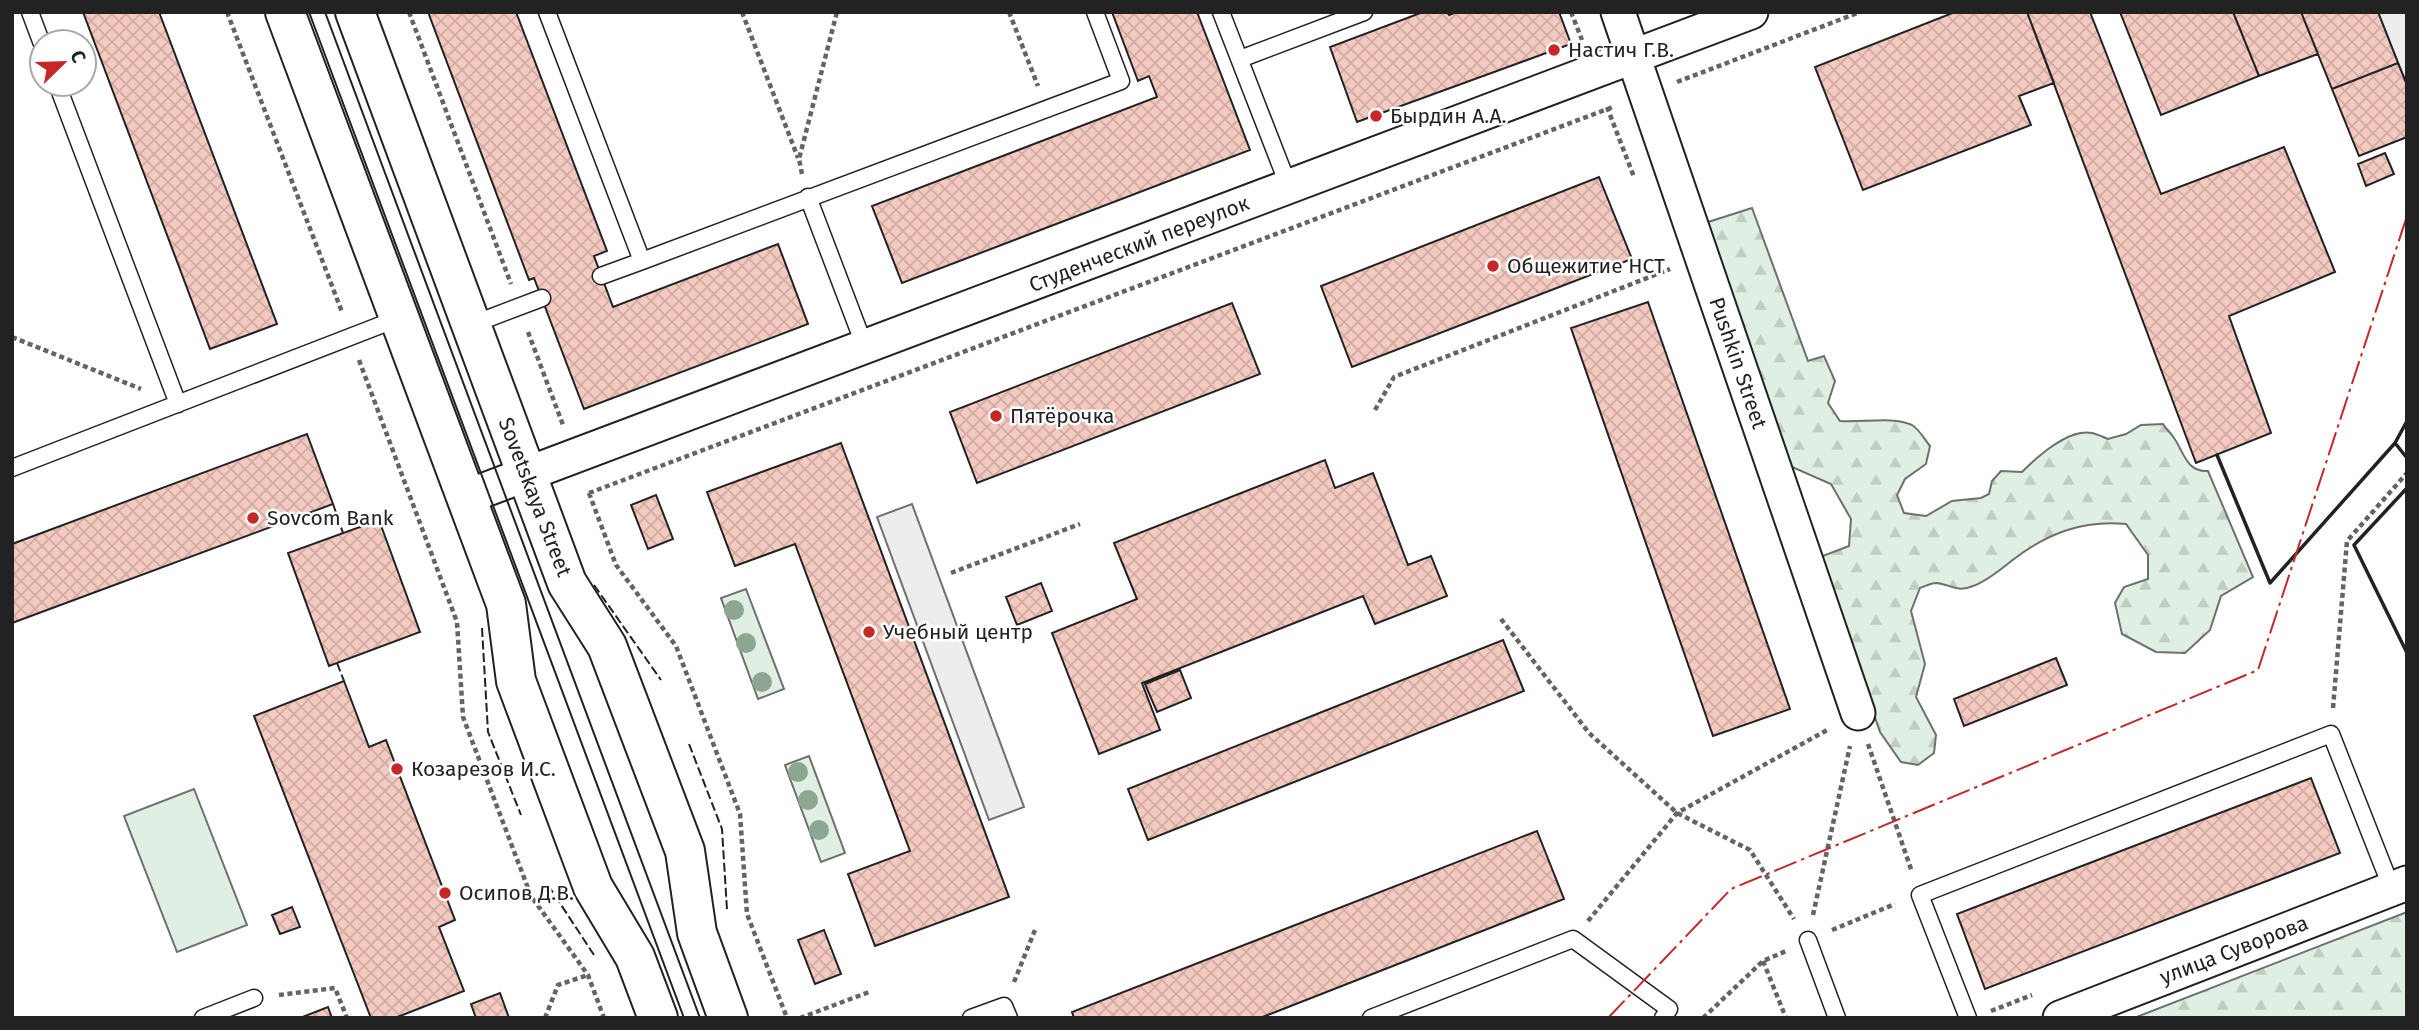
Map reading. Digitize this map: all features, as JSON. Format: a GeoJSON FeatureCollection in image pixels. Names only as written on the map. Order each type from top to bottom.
{"type":"FeatureCollection","features":[{"type":"Feature","properties":{"kind":"main road"},"geometry":{"type":"LineString","coordinates":[[285,12],[506,604],[516,681],[593,887],[635,957],[658,1018]]}},
{"type":"Feature","properties":{"kind":"main road","name":"Sovetskaya Street"},"geometry":{"type":"LineString","coordinates":[[355,12],[567,583],[607,646],[685,852],[697,933],[728,1018]]}},
{"type":"Feature","properties":{"kind":"street","name":"Pushkin Street"},"geometry":{"type":"LineString","coordinates":[[1618,12],[1858,713]]}},
{"type":"Feature","properties":{"kind":"street","name":"Студенческий переулок"},"geometry":{"type":"LineString","coordinates":[[466,497],[1751,12]]}},
{"type":"Feature","properties":{"kind":"street","name":"улица Суворова"},"geometry":{"type":"LineString","coordinates":[[2060,1018],[2400,886]]}},
{"type":"Feature","properties":{"kind":"lane"},"geometry":{"type":"LineString","coordinates":[[547,12],[642,261]]}},
{"type":"Feature","properties":{"kind":"lane"},"geometry":{"type":"LineString","coordinates":[[601,276],[1121,81],[1095,12]]}},
{"type":"Feature","properties":{"kind":"lane"},"geometry":{"type":"LineString","coordinates":[[1222,12],[1289,187]]}},
{"type":"Feature","properties":{"kind":"lane"},"geometry":{"type":"LineString","coordinates":[[1240,59],[1364,12]]}},
{"type":"Feature","properties":{"kind":"lane"},"geometry":{"type":"LineString","coordinates":[[62,98],[178,404]]}},
{"type":"Feature","properties":{"kind":"lane"},"geometry":{"type":"LineString","coordinates":[[808,197],[865,347]]}},
{"type":"Feature","properties":{"kind":"lane"},"geometry":{"type":"LineString","coordinates":[[471,325],[542,298]]}},
{"type":"Feature","properties":{"kind":"lane"},"geometry":{"type":"LineString","coordinates":[[12,468],[399,318]]}},
{"type":"Feature","properties":{"kind":"lane"},"geometry":{"type":"LineString","coordinates":[[1968,1018],[1920,895],[2331,734],[2400,886]]}},
{"type":"Feature","properties":{"kind":"lane"},"geometry":{"type":"LineString","coordinates":[[1371,1018],[1573,939],[1670,1009],[1663,1018]]}},
{"type":"Feature","properties":{"kind":"lane"},"geometry":{"type":"LineString","coordinates":[[1808,940],[1838,1018]]}},
{"type":"Feature","properties":{"kind":"lane"},"geometry":{"type":"LineString","coordinates":[[203,1018],[254,999]]}},
{"type":"Feature","properties":{"kind":"lane"},"geometry":{"type":"LineString","coordinates":[[971,1018],[1006,1012]]}},
{"type":"Feature","properties":{"kind":"path"},"geometry":{"type":"LineString","coordinates":[[227,12],[457,622],[463,717],[531,896],[588,975],[604,1018]]}},
{"type":"Feature","properties":{"kind":"path"},"geometry":{"type":"LineString","coordinates":[[409,12],[616,565],[676,646],[740,814],[747,914],[787,1018]]}},
{"type":"Feature","properties":{"kind":"path"},"geometry":{"type":"LineString","coordinates":[[742,12],[799,159],[808,197]]}},
{"type":"Feature","properties":{"kind":"path"},"geometry":{"type":"LineString","coordinates":[[799,159],[837,12]]}},
{"type":"Feature","properties":{"kind":"path"},"geometry":{"type":"LineString","coordinates":[[1009,12],[1047,108]]}},
{"type":"Feature","properties":{"kind":"path"},"geometry":{"type":"LineString","coordinates":[[1571,12],[1636,183]]}},
{"type":"Feature","properties":{"kind":"path"},"geometry":{"type":"LineString","coordinates":[[589,493],[1860,12]]}},
{"type":"Feature","properties":{"kind":"path"},"geometry":{"type":"LineString","coordinates":[[1375,411],[1394,377],[1702,257]]}},
{"type":"Feature","properties":{"kind":"path"},"geometry":{"type":"LineString","coordinates":[[1664,258],[1669,270]]}},
{"type":"Feature","properties":{"kind":"path"},"geometry":{"type":"LineString","coordinates":[[12,337],[178,404]]}},
{"type":"Feature","properties":{"kind":"path"},"geometry":{"type":"LineString","coordinates":[[2331,734],[2347,541],[2407,473]]}},
{"type":"Feature","properties":{"kind":"path"},"geometry":{"type":"LineString","coordinates":[[951,573],[1080,524]]}},
{"type":"Feature","properties":{"kind":"path"},"geometry":{"type":"LineString","coordinates":[[1501,619],[1589,733],[1677,813],[1750,850],[1808,940]]}},
{"type":"Feature","properties":{"kind":"path"},"geometry":{"type":"LineString","coordinates":[[1573,939],[1677,813],[1858,713]]}},
{"type":"Feature","properties":{"kind":"path"},"geometry":{"type":"LineString","coordinates":[[1703,1018],[1763,961],[1920,895],[1858,713]]}},
{"type":"Feature","properties":{"kind":"path"},"geometry":{"type":"LineString","coordinates":[[1808,940],[1858,713]]}},
{"type":"Feature","properties":{"kind":"path"},"geometry":{"type":"LineString","coordinates":[[1006,1012],[1035,930]]}},
{"type":"Feature","properties":{"kind":"path"},"geometry":{"type":"LineString","coordinates":[[1763,961],[1786,1018]]}},
{"type":"Feature","properties":{"kind":"path"},"geometry":{"type":"LineString","coordinates":[[545,1018],[558,985],[588,975]]}},
{"type":"Feature","properties":{"kind":"path"},"geometry":{"type":"LineString","coordinates":[[254,999],[335,988],[347,1018]]}},
{"type":"Feature","properties":{"kind":"path"},"geometry":{"type":"LineString","coordinates":[[800,1018],[869,992]]}},
{"type":"Feature","properties":{"kind":"green space"},"geometry":{"type":"Polygon","coordinates":[[[1752,208],[1808,361],[1824,356],[1835,381],[1828,403],[1840,421],[1904,422],[1915,427],[1930,446],[1926,464],[1905,479],[1897,495],[1904,513],[1926,516],[1952,501],[1981,498],[1989,494],[1992,481],[2001,471],[2022,472],[2054,445],[2073,435],[2092,433],[2108,439],[2126,434],[2141,425],[2163,424],[2190,465],[2208,471],[2253,577],[2221,596],[2210,630],[2185,653],[2156,652],[2122,634],[2115,603],[2124,587],[2148,579],[2148,555],[2126,524],[2081,526],[2053,535],[1984,581],[1967,588],[1936,583],[1920,588],[1911,611],[1925,664],[1916,697],[1936,735],[1934,753],[1918,765],[1901,762],[1880,732],[1820,557],[1849,546],[1851,519],[1831,484],[1792,467],[1705,223],[1752,208]]]}},
{"type":"Feature","properties":{"kind":"green space"},"geometry":{"type":"Polygon","coordinates":[[[746,589],[784,689],[758,699],[721,598],[746,589]]]}},
{"type":"Feature","properties":{"kind":"green space"},"geometry":{"type":"Polygon","coordinates":[[[809,756],[845,853],[821,862],[785,765],[809,756]]]}},
{"type":"Feature","properties":{"kind":"green space"},"geometry":{"type":"Polygon","coordinates":[[[194,789],[247,925],[177,952],[124,816],[194,789]]]}},
{"type":"Feature","properties":{"kind":"green space"},"geometry":{"type":"Polygon","coordinates":[[[2407,912],[2407,1018],[2134,1018],[2407,912]]]}},
{"type":"Feature","properties":{"kind":"shaded area"},"geometry":{"type":"Polygon","coordinates":[[[2378,12],[2407,12],[2407,85],[2398,63],[2378,12]]]}},
{"type":"Feature","properties":{"kind":"shaded area"},"geometry":{"type":"Polygon","coordinates":[[[912,504],[1024,807],[989,820],[877,517],[912,504]]]}},
{"type":"Feature","properties":{"kind":"building"},"geometry":{"type":"Polygon","coordinates":[[[83,12],[159,12],[277,324],[210,349],[98,52],[98,28],[89,28],[83,12]]]}},
{"type":"Feature","properties":{"kind":"building"},"geometry":{"type":"Polygon","coordinates":[[[428,12],[516,12],[607,251],[594,256],[613,307],[778,244],[808,324],[584,409],[534,278],[529,280],[428,12]]]}},
{"type":"Feature","properties":{"kind":"building"},"geometry":{"type":"Polygon","coordinates":[[[1112,12],[1197,12],[1250,150],[902,283],[872,206],[1157,97],[1149,76],[1138,81],[1112,12]]]}},
{"type":"Feature","properties":{"kind":"building"},"geometry":{"type":"Polygon","coordinates":[[[1423,12],[1447,12],[1449,15],[1457,12],[1559,12],[1571,44],[1357,122],[1330,47],[1423,12]]]}},
{"type":"Feature","properties":{"kind":"building"},"geometry":{"type":"Polygon","coordinates":[[[1955,12],[2027,12],[2054,83],[2019,96],[2031,125],[1863,190],[1815,67],[1955,12]]]}},
{"type":"Feature","properties":{"kind":"building"},"geometry":{"type":"Polygon","coordinates":[[[2027,12],[2090,12],[2161,194],[2284,147],[2335,272],[2229,316],[2271,433],[2196,463],[2027,12]]]}},
{"type":"Feature","properties":{"kind":"building"},"geometry":{"type":"Polygon","coordinates":[[[2120,12],[2233,12],[2259,76],[2161,115],[2120,12]]]}},
{"type":"Feature","properties":{"kind":"building"},"geometry":{"type":"Polygon","coordinates":[[[2233,12],[2301,12],[2318,54],[2259,76],[2233,12]]]}},
{"type":"Feature","properties":{"kind":"building"},"geometry":{"type":"Polygon","coordinates":[[[2301,12],[2378,12],[2398,63],[2332,89],[2301,12]]]}},
{"type":"Feature","properties":{"kind":"building"},"geometry":{"type":"Polygon","coordinates":[[[2398,63],[2407,85],[2407,137],[2359,156],[2332,89],[2398,63]]]}},
{"type":"Feature","properties":{"kind":"building"},"geometry":{"type":"Polygon","coordinates":[[[2385,153],[2394,174],[2366,186],[2358,164],[2385,153]]]}},
{"type":"Feature","properties":{"kind":"building","name":"Общежитие НСТ"},"geometry":{"type":"Polygon","coordinates":[[[1599,177],[1632,259],[1352,367],[1321,286],[1599,177]]]}},
{"type":"Feature","properties":{"kind":"building"},"geometry":{"type":"Polygon","coordinates":[[[1648,302],[1790,709],[1713,736],[1571,328],[1648,302]]]}},
{"type":"Feature","properties":{"kind":"building"},"geometry":{"type":"Polygon","coordinates":[[[1232,303],[1260,374],[977,483],[950,412],[1232,303]]]}},
{"type":"Feature","properties":{"kind":"building"},"geometry":{"type":"Polygon","coordinates":[[[307,434],[333,504],[12,623],[12,544],[307,434]]]}},
{"type":"Feature","properties":{"kind":"building","name":"Учебный центр"},"geometry":{"type":"Polygon","coordinates":[[[841,443],[1009,897],[875,946],[848,874],[910,851],[795,544],[735,566],[707,492],[841,443]]]}},
{"type":"Feature","properties":{"kind":"building"},"geometry":{"type":"Polygon","coordinates":[[[1325,460],[1335,488],[1373,473],[1408,565],[1431,556],[1447,596],[1375,624],[1363,596],[1142,683],[1160,730],[1099,754],[1052,633],[1137,599],[1114,543],[1325,460]]]}},
{"type":"Feature","properties":{"kind":"building"},"geometry":{"type":"Polygon","coordinates":[[[656,495],[673,539],[648,549],[631,505],[656,495]]]}},
{"type":"Feature","properties":{"kind":"building"},"geometry":{"type":"Polygon","coordinates":[[[379,520],[420,632],[329,666],[288,553],[379,520]]]}},
{"type":"Feature","properties":{"kind":"building"},"geometry":{"type":"Polygon","coordinates":[[[1041,583],[1052,611],[1017,625],[1006,597],[1041,583]]]}},
{"type":"Feature","properties":{"kind":"building"},"geometry":{"type":"Polygon","coordinates":[[[1503,640],[1524,691],[1148,840],[1128,789],[1503,640]]]}},
{"type":"Feature","properties":{"kind":"building"},"geometry":{"type":"Polygon","coordinates":[[[2056,658],[2067,685],[1964,726],[1954,699],[2056,658]]]}},
{"type":"Feature","properties":{"kind":"building"},"geometry":{"type":"Polygon","coordinates":[[[1180,670],[1191,698],[1157,712],[1145,684],[1180,670]]]}},
{"type":"Feature","properties":{"kind":"building"},"geometry":{"type":"Polygon","coordinates":[[[344,681],[369,747],[386,740],[455,920],[439,927],[464,991],[395,1018],[371,1018],[254,716],[344,681]]]}},
{"type":"Feature","properties":{"kind":"building"},"geometry":{"type":"Polygon","coordinates":[[[2311,778],[2340,853],[1985,989],[1957,914],[2311,778]]]}},
{"type":"Feature","properties":{"kind":"building"},"geometry":{"type":"Polygon","coordinates":[[[1537,831],[1564,899],[1260,1018],[1074,1018],[1072,1012],[1537,831]]]}},
{"type":"Feature","properties":{"kind":"building"},"geometry":{"type":"Polygon","coordinates":[[[292,907],[300,927],[280,934],[272,915],[292,907]]]}},
{"type":"Feature","properties":{"kind":"building"},"geometry":{"type":"Polygon","coordinates":[[[824,930],[841,974],[815,984],[798,940],[824,930]]]}},
{"type":"Feature","properties":{"kind":"building"},"geometry":{"type":"Polygon","coordinates":[[[500,993],[509,1018],[476,1018],[471,1004],[500,993]]]}},
{"type":"Feature","properties":{"kind":"building"},"geometry":{"type":"Polygon","coordinates":[[[328,1007],[332,1018],[300,1018],[328,1007]]]}},
{"type":"Feature","properties":{"kind":"tram line"},"geometry":{"type":"LineString","coordinates":[[309,12],[684,1018]]}},
{"type":"Feature","properties":{"kind":"tram line"},"geometry":{"type":"LineString","coordinates":[[325,12],[700,1018]]}},
{"type":"Feature","properties":{"kind":"fence"},"geometry":{"type":"LineString","coordinates":[[333,504],[343,533]]}},
{"type":"Feature","properties":{"kind":"fence"},"geometry":{"type":"LineString","coordinates":[[594,585],[661,680]]}},
{"type":"Feature","properties":{"kind":"fence"},"geometry":{"type":"LineString","coordinates":[[482,628],[488,732],[521,815]]}},
{"type":"Feature","properties":{"kind":"fence"},"geometry":{"type":"LineString","coordinates":[[337,663],[344,681]]}},
{"type":"Feature","properties":{"kind":"fence"},"geometry":{"type":"LineString","coordinates":[[689,744],[722,829],[727,910]]}},
{"type":"Feature","properties":{"kind":"fence"},"geometry":{"type":"LineString","coordinates":[[548,885],[594,955]]}},
{"type":"Feature","properties":{"kind":"wall"},"geometry":{"type":"LineString","coordinates":[[2217,455],[2270,583],[2395,443],[2407,421]]}},
{"type":"Feature","properties":{"kind":"wall"},"geometry":{"type":"LineString","coordinates":[[2395,443],[2407,458]]}},
{"type":"Feature","properties":{"kind":"wall"},"geometry":{"type":"LineString","coordinates":[[2407,488],[2354,545],[2407,653]]}},
{"type":"Feature","properties":{"kind":"power"},"geometry":{"type":"LineString","coordinates":[[1608,1018],[1731,889],[2258,670],[2407,216]]}},
{"type":"Feature","properties":{"kind":"place","name":"Настич Г.В."},"geometry":{"type":"Point","coordinates":[1554,50]}},
{"type":"Feature","properties":{"kind":"place","name":"Бырдин А.А."},"geometry":{"type":"Point","coordinates":[1376,116]}},
{"type":"Feature","properties":{"kind":"place","name":"Общежитие НСТ"},"geometry":{"type":"Point","coordinates":[1493,266]}},
{"type":"Feature","properties":{"kind":"place","name":"Пятёрочка"},"geometry":{"type":"Point","coordinates":[996,416]}},
{"type":"Feature","properties":{"kind":"place","name":"Sovcom Bank"},"geometry":{"type":"Point","coordinates":[253,518]}},
{"type":"Feature","properties":{"kind":"place","name":"Учебный центр"},"geometry":{"type":"Point","coordinates":[869,632]}},
{"type":"Feature","properties":{"kind":"place","name":"Козарезов И.С."},"geometry":{"type":"Point","coordinates":[397,769]}},
{"type":"Feature","properties":{"kind":"place","name":"Осипов Д.В."},"geometry":{"type":"Point","coordinates":[445,893]}}]}
